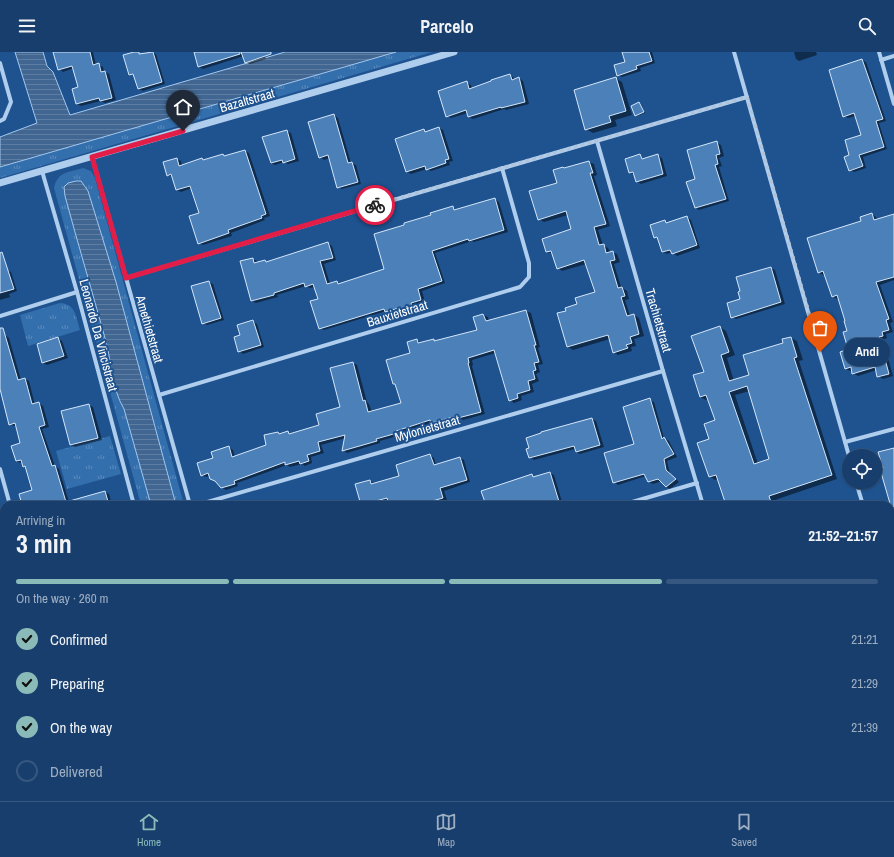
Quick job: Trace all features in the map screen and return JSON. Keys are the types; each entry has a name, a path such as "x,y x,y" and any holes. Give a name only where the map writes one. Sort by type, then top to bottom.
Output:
{"street":[{"name":"Bazaltstraat","path":"0,183 454,52"},
{"path":"734,52 847,449"},
{"path":"879,52 894,104"},
{"path":"881,60 894,56"},
{"path":"0,63 11,102 2,120"},
{"path":"126,278 747,97"},
{"name":"Trachietstraat","path":"597,141 702,501"},
{"name":"Amethietstraat","path":"92,157 189,501"},
{"name":"Bauxietstraat","path":"159,394 520,287 529,277 529,263 502,168"},
{"name":"Leonardo Da Vincistraat","path":"42,171 77,292 133,501"},
{"path":"0,316 77,292"},
{"name":"Mylonietstraat","path":"211,501 663,370"},
{"path":"845,442 894,429"},
{"path":"0,469 9,501"},
{"path":"636,501 697,483"},
{"path":"858,489 862,501"}],"green space":[{"path":"396,52 432,52 0,178 0,167"},
{"path":"83,168 91,171 95,178 183,501 175,501 116,282 85,185 65,196 105,338 114,383 124,409 150,501 140,501 54,188 58,178 68,172"},
{"path":"60,303 69,306 72,309 76,316 80,330 28,346 20,315"},
{"path":"110,436 121,474 67,489 56,451"}],"shaded area":[{"path":"15,52 43,52 47,66 53,72 70,115 285,52 396,52 0,167 0,137 37,123"},
{"path":"81,181 88,191 116,282 175,501 150,501 124,409 114,383 105,338 65,196 64,187 68,183"}],"building":[{"path":"53,52 90,52 93,65 99,63 101,72 105,71 112,98 100,101 99,98 76,104 72,89 78,87 72,66 58,70"},
{"path":"139,52 139,54 153,52 162,82 138,89 133,74 129,75 123,55"},
{"path":"194,52 240,52 240,54 198,67"},
{"path":"241,52 271,52 271,54 245,63"},
{"path":"622,52 649,52 652,61 636,66 637,69 617,76 614,65 625,62"},
{"path":"862,59 883,119 876,121 884,147 859,155 863,166 849,171 844,157 849,155 845,140 861,135 854,113 843,117 829,70"},
{"path":"510,74 512,80 519,77 525,102 501,107 468,117 466,110 446,117 438,91 467,81 469,89"},
{"path":"616,77 626,111 609,116 611,122 585,130 574,90"},
{"path":"639,102 644,112 635,116 631,106"},
{"path":"334,114 348,163 352,162 358,182 337,188 328,155 319,158 308,122"},
{"path":"439,127 449,159 445,160 446,163 426,170 425,166 406,172 395,139 424,129 425,132"},
{"path":"287,130 295,159 283,163 282,160 271,163 262,137"},
{"path":"717,141 720,154 716,155 718,164 715,165 726,199 695,208 686,182 695,179 687,150"},
{"path":"245,150 266,214 261,216 262,218 228,230 229,233 198,244 189,216 199,213 190,186 176,190 171,174 167,176 163,162 177,158 179,166 202,158 203,160 223,154 224,156"},
{"path":"640,154 642,159 658,154 663,174 636,182 633,172 629,173 625,159"},
{"path":"589,161 593,173 590,173 606,224 594,227 599,245 604,244 606,253 613,251 615,260 610,261 618,288 622,287 625,296 621,297 627,316 634,314 639,334 630,337 632,343 626,345 628,348 613,353 608,335 567,347 557,313 566,311 565,308 577,304 575,298 595,292 584,260 557,269 551,251 546,252 542,239 571,229 566,211 538,220 529,191 557,183 553,170"},
{"path":"495,198 504,230 469,241 468,239 432,251 442,281 418,289 421,300 411,303 412,307 400,310 399,308 385,312 384,309 319,329 310,301 318,299 313,284 305,287 304,283 274,293 274,295 251,301 240,261 253,258 254,263 265,260 266,262 328,242 333,258 320,261 327,284 337,281 338,284 384,269 374,234 404,225 404,223 431,215 430,213 453,206 454,210"},
{"path":"872,213 874,220 894,214 894,277 876,282 889,319 886,320 889,330 882,332 883,336 879,337 889,374 877,377 875,367 852,374 851,367 845,369 840,352 848,349 843,332 847,331 845,321 837,295 832,297 823,271 818,273 807,238 861,221 860,217"},
{"path":"687,216 697,245 672,254 670,250 662,252 657,237 654,238 650,225 665,220 666,223"},
{"path":"2,252 14,289 0,293 0,253"},
{"path":"771,267 781,302 731,318 727,303 740,299 738,292 740,291 736,277"},
{"path":"209,281 221,318 202,324 191,286"},
{"path":"526,310 536,345 534,345 539,362 534,363 536,370 533,371 535,379 528,381 530,390 517,394 518,398 509,401 494,350 468,358 481,412 458,418 457,416 431,423 430,420 396,431 397,433 376,439 377,441 342,451 345,435 318,442 320,451 307,455 309,461 300,464 299,461 285,465 285,462 234,481 235,484 221,488 215,481 210,479 208,473 201,476 197,463 213,458 211,452 229,446 232,457 266,445 264,435 278,432 279,434 288,431 289,434 319,425 316,414 340,407 330,368 353,362 363,401 365,400 368,412 401,403 395,384 393,384 386,360 410,353 407,342 417,339 418,343 434,339 434,341 477,330 473,317 483,314 486,321"},
{"path":"253,320 261,345 238,352 234,337 240,335 237,325"},
{"path":"720,326 729,352 721,355 729,381 749,375 743,355 783,343 782,339 791,337 797,357 794,358 832,475 769,496 771,501 725,501 716,475 709,477 697,443 709,439 704,424 715,420 706,395 700,397 693,375 704,372 691,336","holes":["747,386 769,459 754,464 729,392"]},
{"path":"0,328 3,328 18,380 25,378 32,404 39,402 45,425 39,427 52,466 55,465 66,501 21,501 19,494 32,490 25,466 23,467 21,460 16,461 11,446 20,443 15,423 9,425 0,389"},
{"path":"58,337 64,356 42,363 37,344"},
{"path":"650,398 662,439 664,437 674,454 664,459 666,470 676,479 666,487 658,479 648,482 644,474 613,483 604,453 634,444 623,407"},
{"path":"89,404 98,438 70,445 61,411"},
{"path":"592,418 600,445 576,452 574,446 529,458 526,449 529,448 526,438 541,432"},
{"path":"894,448 894,501 889,501 882,476 882,451"},
{"path":"430,454 434,465 460,457 467,480 440,488 443,498 432,501 388,501 387,498 376,501 360,501 355,484 370,480 371,484 399,476 396,465"},
{"path":"550,472 559,501 485,501 481,491 532,474 533,477"},
{"path":"105,491 108,501 70,501"}],"way so far":[{"path":"375,205 747,97 820,352"}],"place":[{"name":"Andi","path":"820,352"}],"route":[{"path":"183,131 92,157 126,278 375,205"}]}
